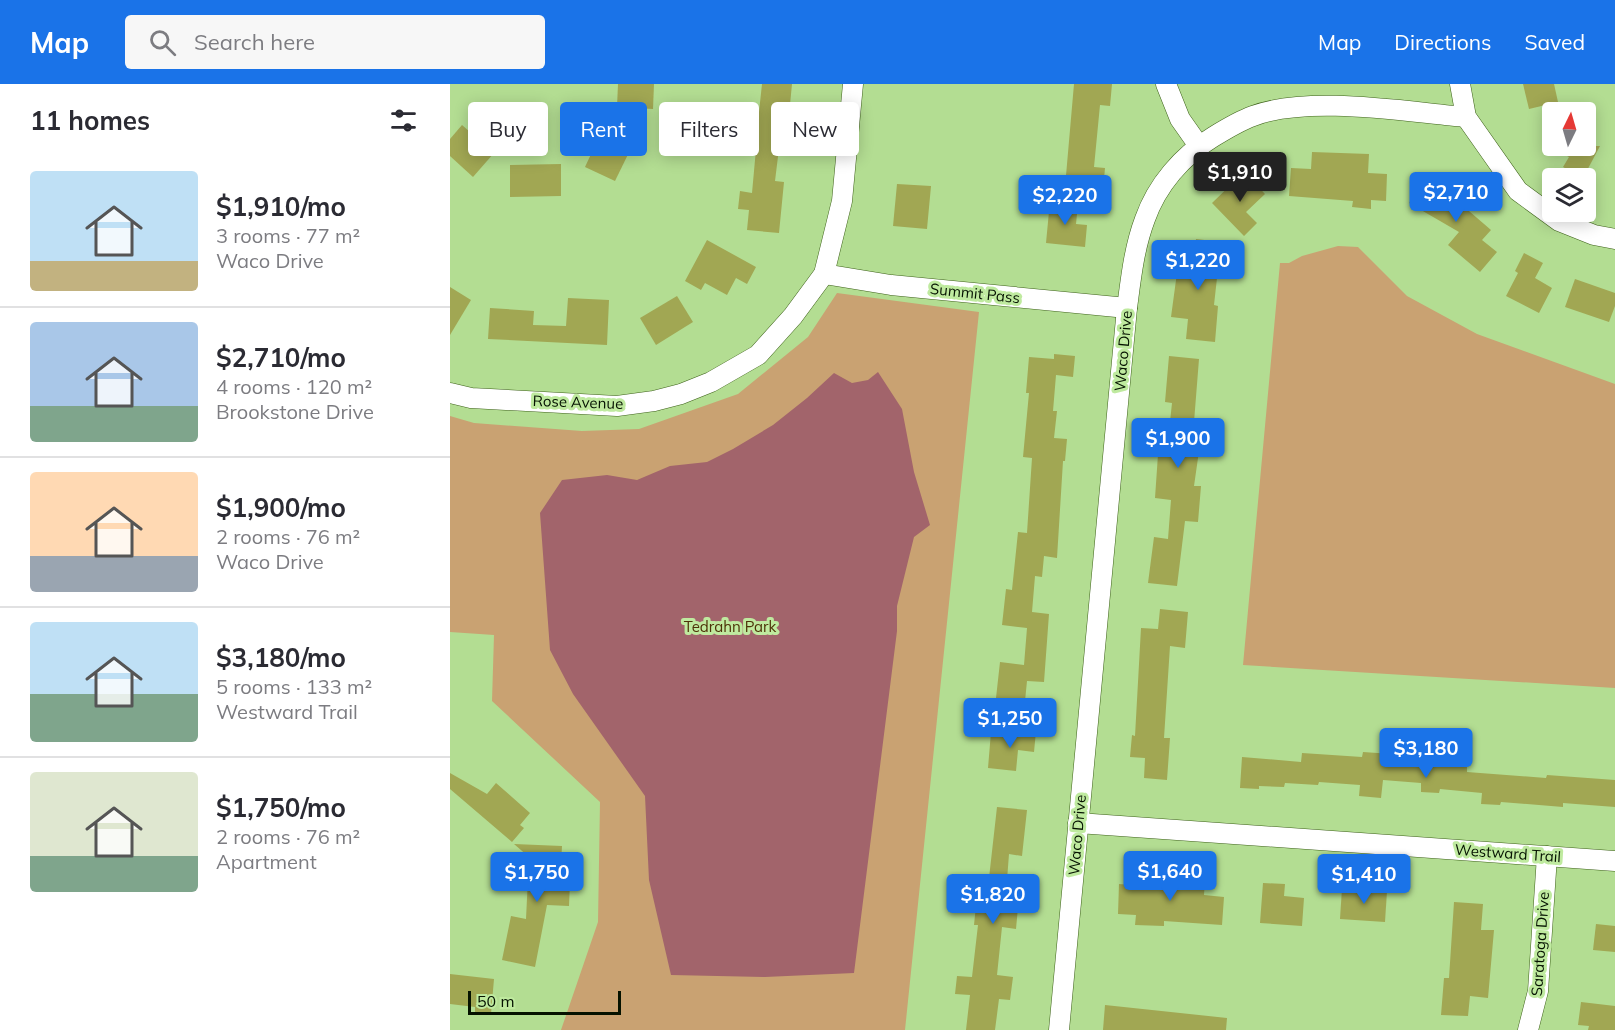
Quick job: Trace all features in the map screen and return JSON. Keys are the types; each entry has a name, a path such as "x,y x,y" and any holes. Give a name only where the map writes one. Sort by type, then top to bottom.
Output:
{"street":[{"name":"Rose Avenue","path":"450,393 471,398 617,406 654,401 681,394 711,382 758,355 793,316 824,273 842,201 853,84"},
{"path":"1166,84 1180,119 1199,146"},
{"path":"1460,84 1466,117 1518,191 1531,203 1559,221 1579,230 1615,239"},
{"name":"Waco Drive","path":"1059,1030 1126,308 1137,244 1145,218 1160,189 1179,165 1199,146 1255,116 1299,107 1328,106 1466,117"},
{"name":"Summit Pass","path":"824,273 891,285 1126,308"},
{"name":"Westward Trail","path":"1078,823 1615,861"},
{"name":"Saratoga Drive","path":"1528,1030 1538,991 1546,856"}],"green space":[{"path":"1338,246 1358,247 1407,296 1477,334 1615,384 1615,688 1243,665 1280,263 1289,263 1302,256"},
{"name":"Tedrahn Park","path":"837,293 979,312 905,1030 561,1030 598,922 600,802 492,701 494,635 450,632 450,416 474,423 582,431 639,429 738,394 808,337"}],"shaded area":[{"path":"878,372 902,409 914,472 930,525 914,537 897,606 897,631 854,973 765,977 671,975 649,880 645,796 573,694 550,650 540,513 562,480 607,475 637,480 670,466 707,462 773,425 834,373 852,383 868,380"}],"building":[{"path":"618,84 654,84 653,109 647,109 647,102 617,102"},
{"path":"762,84 792,84 790,102 771,102 771,156 778,156 775,181 784,182 779,233 747,230 749,210 738,209 740,191 752,193 755,156 759,156 759,112"},
{"path":"1074,84 1112,84 1110,106 1100,105 1094,167 1105,168 1103,190 1065,187"},
{"path":"1523,84 1554,84 1558,102 1542,102 1542,106 1529,109"},
{"path":"462,125 468,130 468,156 491,156 473,177 450,156 450,139"},
{"path":"1312,152 1369,154 1368,173 1387,174 1386,201 1371,200 1371,209 1352,207 1353,201 1289,196 1291,168 1311,169"},
{"path":"590,156 627,156 615,181 585,167"},
{"path":"1567,156 1595,156 1588,168 1565,168 1563,167 1569,157"},
{"path":"561,164 561,196 510,197 510,165"},
{"path":"1244,172 1265,194 1246,212 1257,223 1244,236 1212,203"},
{"path":"1424,177 1464,201 1462,205 1491,230 1482,240 1497,252 1480,272 1448,245 1459,232 1409,203"},
{"path":"897,184 931,186 927,229 893,226"},
{"path":"1050,201 1078,204 1076,224 1087,225 1085,247 1046,243"},
{"path":"1196,239 1221,242 1214,305 1218,306 1215,342 1186,339 1188,319 1171,317 1179,258 1194,260"},
{"path":"707,240 756,267 747,284 736,278 727,295 705,283 701,290 685,281"},
{"path":"1524,253 1543,263 1535,278 1552,288 1539,313 1506,296 1518,273 1515,271"},
{"path":"1575,279 1615,293 1615,306 1609,322 1565,307"},
{"path":"450,287 471,300 450,335"},
{"path":"677,296 693,322 656,345 640,318"},
{"path":"568,298 609,300 607,345 488,339 490,308 534,311 533,325 566,326"},
{"path":"1054,354 1075,356 1073,377 1056,375 1053,411 1057,411 1054,438 1067,439 1065,461 1063,461 1057,558 1044,556 1042,577 1035,576 1032,612 1049,614 1044,682 1027,681 1025,701 996,698 1000,662 1024,665 1027,628 1002,625 1006,589 1012,590 1018,532 1027,533 1032,458 1023,457 1029,393 1026,393 1029,357 1054,359"},
{"path":"1169,356 1199,359 1194,422 1203,423 1194,486 1201,486 1198,522 1185,521 1177,586 1148,583 1154,537 1168,539 1171,500 1155,498 1159,440 1168,441 1172,403 1165,402"},
{"path":"1160,609 1188,612 1185,648 1170,646 1164,738 1170,738 1167,780 1144,778 1145,758 1130,757 1132,735 1135,736 1141,628 1158,629"},
{"path":"1016,729 1036,731 1034,752 1018,750 1016,771 988,768 991,732 1016,735"},
{"path":"1363,752 1406,755 1406,760 1467,765 1467,772 1615,780 1615,807 1563,803 1563,807 1501,802 1500,805 1481,804 1482,793 1440,789 1439,793 1421,792 1421,783 1383,780 1381,798 1359,796 1360,785 1319,782 1318,785 1285,783 1284,787 1240,788 1242,757 1301,762 1302,753 1362,757"},
{"path":"450,773 487,794 496,783 530,813 520,825 524,828 512,842 450,789"},
{"path":"997,807 1027,810 1022,856 1009,854 1005,906 1018,907 1016,929 1002,927 997,975 1013,977 1010,1000 999,999 995,1030 966,1030 970,995 955,994 957,976 972,977 978,925 974,925 979,876 989,878"},
{"path":"514,844 562,846 560,880 570,881 569,906 547,905 535,967 502,960 511,916 526,919 529,857"},
{"path":"1145,874 1205,879 1204,895 1224,897 1222,925 1164,921 1164,926 1135,925 1136,915 1118,914 1119,884 1145,886"},
{"path":"1263,883 1285,884 1284,896 1304,898 1302,926 1260,923"},
{"path":"1342,888 1387,891 1385,922 1340,919"},
{"path":"1454,902 1483,904 1481,930 1494,930 1488,998 1470,996 1468,1016 1441,1015 1444,978 1449,978"},
{"path":"1596,924 1615,926 1615,952 1593,950"},
{"path":"450,974 494,979 491,1014 475,1012 475,1007 450,1004"},
{"path":"1581,1002 1615,1006 1615,1030 1588,1030 1589,1026 1578,1025"},
{"path":"1105,1005 1227,1018 1226,1030 1103,1030"}]}
